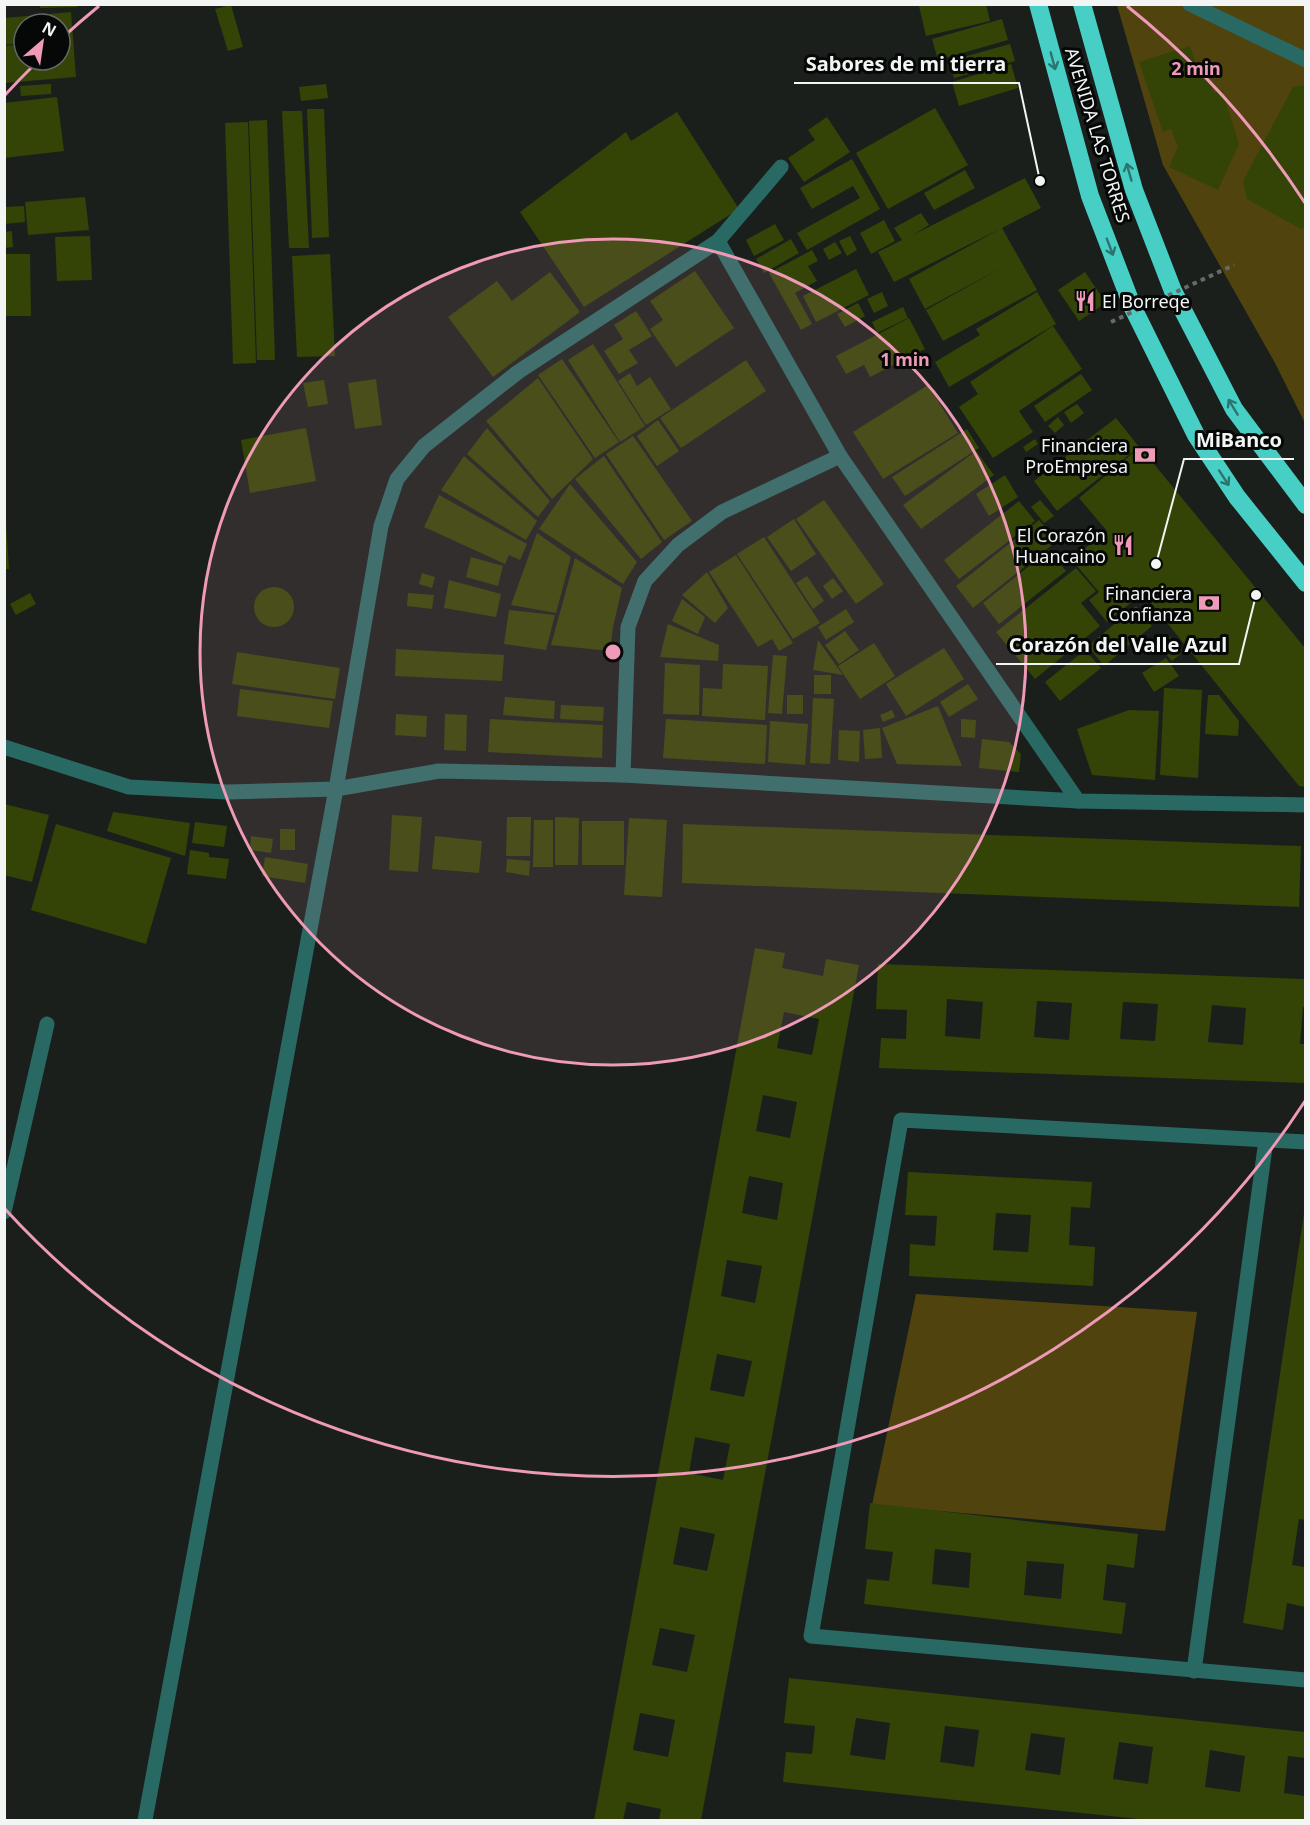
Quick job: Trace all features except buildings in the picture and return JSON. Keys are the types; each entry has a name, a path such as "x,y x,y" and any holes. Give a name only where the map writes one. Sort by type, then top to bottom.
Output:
{"highway":[{"name":"AVENIDA LAS TORRES","path":"1038,4 1090,196 1133,308 1196,435 1237,497 1305,583"},
{"name":"AVENIDA LAS TORRES","path":"1082,4 1134,190 1173,291 1234,409 1305,505"}],"street":[{"path":"1190,4 1305,60"},
{"path":"145,1821 336,789 381,526 397,479 424,446 518,372 718,241 781,167"},
{"path":"718,241 840,456 1078,801"},
{"path":"623,775 628,627 645,581 678,545 722,512 840,456"},
{"path":"4,747 129,786 227,792 336,789 439,771 623,775 1078,801 1305,805"},
{"path":"4,1212 47,1024"},
{"path":"1305,1142 901,1120 811,1636 1305,1680"},
{"path":"1194,1671 1266,1140"}],"path":[{"path":"1111,321 1234,265"}],"shaded area":[{"path":"1117,5 1305,5 1305,423 1275,363 1163,165"},
{"path":"916,1294 1197,1312 1165,1531 872,1505"}],"place":[{"name":"Sabores de mi tierra","path":"1040,181"},
{"name":"El Borreqe","path":"1085,301"},
{"name":"Financiera ProEmpresa","path":"1145,455"},
{"name":"El Corazón Huancaino","path":"1123,545"},
{"name":"MiBanco","path":"1156,564"},
{"name":"Corazón del Valle Azul","path":"1256,595"},
{"name":"Financiera Confianza","path":"1209,603"}]}
